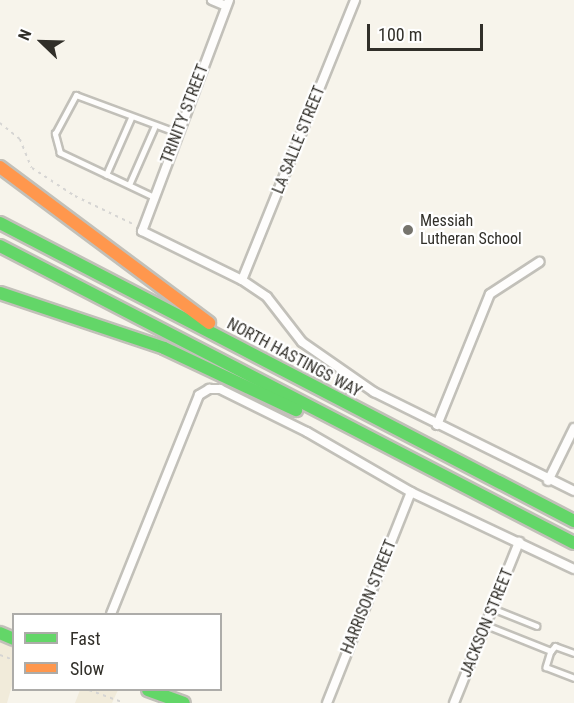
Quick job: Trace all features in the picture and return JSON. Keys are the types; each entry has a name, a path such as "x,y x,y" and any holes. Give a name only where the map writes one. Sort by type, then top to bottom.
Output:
{"main road":[{"path":"0,167 198,316 367,415"},
{"name":"NORTH HASTINGS WAY","path":"0,223 574,521"},
{"path":"0,246 574,543"},
{"path":"0,293 164,348 514,513"},
{"path":"151,691 184,703"}],"street":[{"path":"212,0 228,3"},
{"name":"LA SALLE STREET","path":"242,280 355,0"},
{"name":"TRINITY STREET","path":"141,227 228,3"},
{"path":"141,227 143,232 242,280 267,297 312,350 374,392 548,481 574,491"},
{"path":"437,425 490,294 539,262"},
{"path":"112,613 199,395 220,389 411,492 574,569"},
{"path":"548,481 574,428"},
{"name":"HARRISON STREET","path":"327,703 411,492"},
{"name":"JACKSON STREET","path":"456,703 519,542"}],"lane":[{"path":"153,197 57,151 58,125 76,95 154,128 178,133"},
{"path":"106,175 131,118"},
{"path":"129,185 154,128"},
{"path":"492,608 537,626"},
{"path":"486,625 550,651"},
{"path":"574,653 555,646 550,651 546,667 574,678"}],"path":[{"path":"0,123 20,139 32,168 81,200 141,227"},
{"path":"92,691 124,703"}],"shaded area":[{"path":"0,634 12,639 12,686 7,703 0,703"},
{"path":"80,691 118,691 112,703 75,703"}],"traffic: fast":[{"path":"0,223 574,521"},
{"path":"0,246 574,543"},
{"path":"0,293 164,348 296,410"},
{"path":"0,633 12,638"},
{"path":"151,691 184,703"}],"traffic: slow":[{"path":"0,167 209,323"}],"place":[{"name":"Messiah Lutheran School","path":"408,230"}]}
